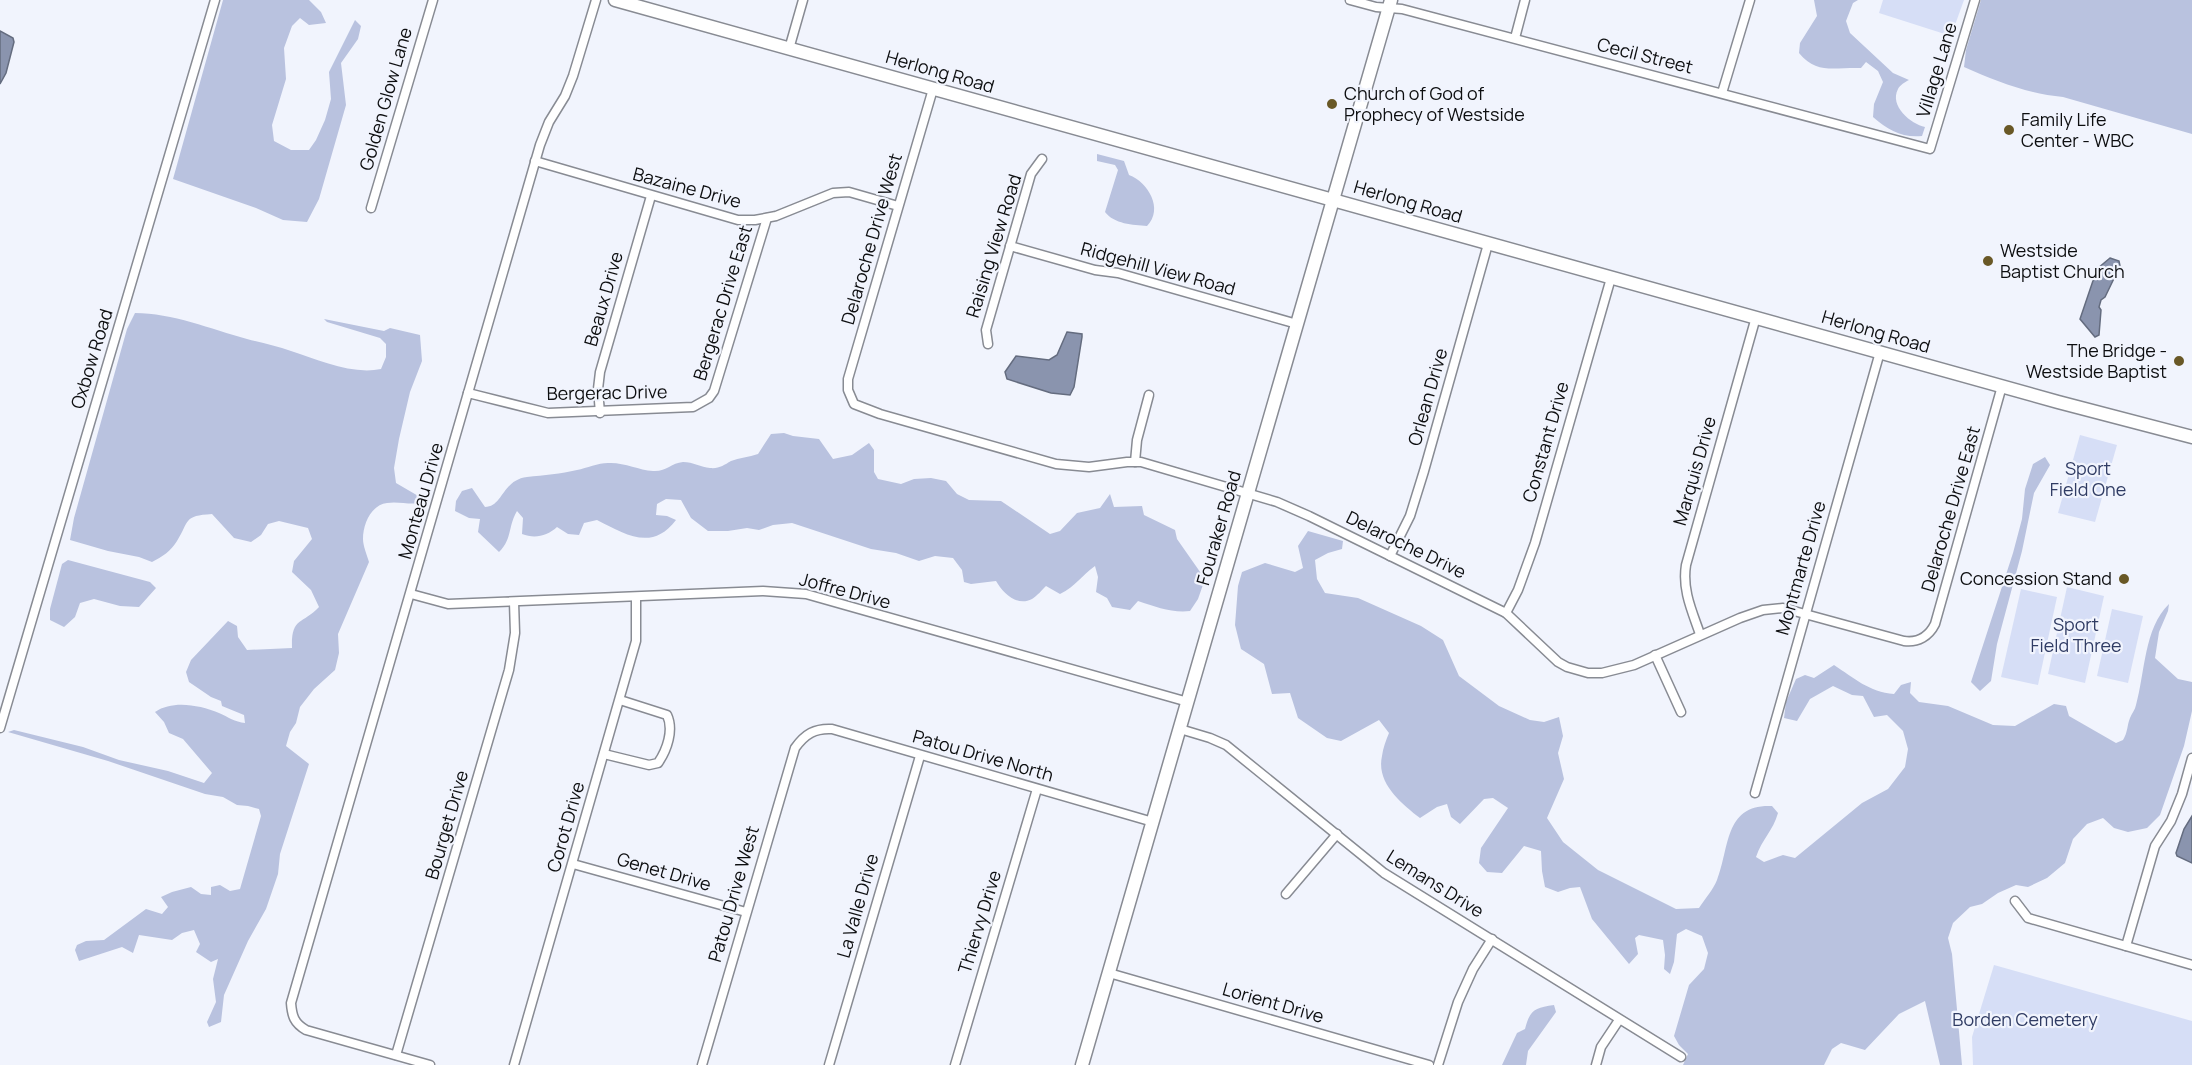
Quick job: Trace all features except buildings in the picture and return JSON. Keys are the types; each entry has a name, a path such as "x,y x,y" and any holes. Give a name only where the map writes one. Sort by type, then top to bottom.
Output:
{"street":[{"name":"Oxbow Road","path":"0,728 215,0"},
{"name":"Golden Glow Lane","path":"371,207 433,0"},
{"name":"Monteau Drive","path":"396,1055 306,1030 299,1026 292,1015 291,1003 535,161 549,122 565,96 573,76 596,0"},
{"name":"Herlong Road","path":"615,0 1488,244 2192,437"},
{"path":"789,49 803,0"},
{"name":"Cecil Street","path":"1350,0 1376,7 1390,4 1930,149"},
{"path":"1515,38 1525,0"},
{"path":"1722,93 1750,0"},
{"name":"Village Lane","path":"1930,149 1975,0"},
{"name":"Fouraker Road","path":"1082,1065 1390,4"},
{"name":"Delaroche Drive West","path":"851,399 848,379 933,89"},
{"name":"Raising View Road","path":"988,344 986,330 1031,174 1042,159"},
{"name":"Bazaine Drive","path":"535,161 738,220 767,218 833,193 849,192 898,206"},
{"name":"Beaux Drive","path":"600,413 598,389 600,372 651,196"},
{"name":"Bergerac Drive East","path":"709,398 714,391 767,218"},
{"name":"Orlean Drive","path":"1390,556 1410,516 1488,244"},
{"name":"Ridgehill View Road","path":"1010,246 1095,270 1118,273 1297,324"},
{"name":"Constant Drive","path":"1506,613 1518,590 1534,543 1611,278"},
{"name":"Marquis Drive","path":"1700,634 1684,582 1686,565 1756,317"},
{"name":"Montmarte Drive","path":"1755,793 1880,352"},
{"name":"Delaroche Drive East","path":"1925,637 1935,624 2002,386"},
{"name":"Bergerac Drive","path":"468,393 548,414 693,407 709,398"},
{"path":"1135,462 1137,440 1149,395"},
{"name":"Delaroche Drive","path":"851,399 854,404 880,414 1056,464 1089,467 1135,462 1277,502 1506,613 1529,632 1552,657 1567,667 1577,670 1602,673 1634,665 1700,634 1763,610 1783,608 1904,641 1910,642 1925,637"},
{"name":"Joffre Drive","path":"411,594 448,604 773,591 806,594 1188,702"},
{"name":"Corot Drive","path":"514,1065 636,641 636,597"},
{"name":"Bourget Drive","path":"396,1055 509,670 515,633 514,602"},
{"path":"1655,655 1681,712"},
{"path":"604,754 649,765 658,763 664,754 671,724 667,715 620,700"},
{"name":"Patou Drive North","path":"805,735 815,730 832,729 1153,822"},
{"name":"Lemans Drive","path":"1180,729 1226,745 1384,873 1681,1057"},
{"name":"Patou Drive West","path":"702,1065 795,748 805,735"},
{"name":"La Valle Drive","path":"829,1065 920,756"},
{"path":"2126,946 2155,846 2171,821 2182,794 2192,758"},
{"name":"Thiervy Drive","path":"955,1065 1037,789"},
{"path":"1286,894 1337,834"},
{"name":"Genet Drive","path":"573,864 746,912"},
{"path":"2015,901 2028,918 2192,965"},
{"path":"1438,1065 1458,1002 1473,969 1492,939"},
{"name":"Lorient Drive","path":"1108,973 1429,1065"},
{"path":"1596,1065 1601,1047 1619,1020"},
{"path":"396,1055 430,1065"}],"green space":[{"path":"1883,0 1964,0 1951,36 1879,13"},
{"name":"Sport Field One","path":"2080,435 2117,445 2095,522 2058,513"},
{"name":"Sport Field Three","path":"2067,587 2104,596 2085,683 2048,674"},
{"path":"2021,589 2057,597 2038,685 2001,677"},
{"path":"2112,609 2143,616 2128,683 2097,676"},
{"name":"Borden Cemetery","path":"1994,965 2192,1021 2192,1065 1973,1065 1972,1037"}],"shaded area":[{"path":"223,0 309,0 321,12 326,23 309,25 300,18 292,26 284,48 286,79 272,125 274,141 291,150 309,150 316,140 331,99 329,72 355,20 361,26 358,39 341,63 346,105 319,199 307,222 283,220 256,208 173,179"},
{"path":"1814,0 1858,0 1853,3 1846,21 1850,33 1893,73 1909,80 1898,89 1896,102 1908,118 1925,127 1922,136 1908,136 1896,132 1873,117 1874,104 1883,82 1878,71 1866,62 1861,68 1827,68 1813,64 1799,53 1800,43 1817,16"},
{"path":"1981,0 2192,0 2192,134 2063,97 2025,90 1964,67 1966,50"},
{"path":"0,31 13,38 14,42 6,73 0,84"},
{"path":"1097,154 1124,161 1129,175 1148,190 1154,204 1154,212 1147,226 1113,219 1105,212 1118,170 1115,165 1097,161"},
{"path":"2110,258 2119,261 2120,266 2105,297 2101,300 2099,335 2095,337 2080,319 2097,269"},
{"path":"135,313 163,316 205,326 336,366 359,370 381,369 386,357 386,344 380,338 327,322 324,319 384,331 390,328 420,335 422,361 410,392 394,468 396,483 420,497 420,503 381,505 372,511 366,522 363,542 369,562 338,634 339,653 335,670 314,689 300,707 286,746 309,764 280,854 278,874 266,909 248,941 224,995 221,1022 209,1027 207,1022 216,1002 213,979 218,959 211,962 196,952 200,944 194,930 182,933 172,940 139,935 133,953 122,947 79,961 75,950 77,945 86,941 104,940 146,909 162,914 168,907 161,897 172,892 191,887 201,894 211,895 211,887 220,885 230,891 240,889 261,816 259,809 237,805 223,797 205,794 108,761 8,732 14,730 83,747 119,760 168,771 204,783 212,773 183,739 169,733 164,722 155,712 170,706 195,706 245,723 244,715 222,706 221,701 189,682 186,672 191,660 228,621 237,626 238,637 247,650 292,648 293,631 296,626 319,607 311,590 292,572 294,561 312,539 308,528 279,521 268,524 261,535 251,542 234,538 212,514 196,516 188,520 172,548 152,562 70,540 74,518 127,329"},
{"path":"1067,332 1082,334 1074,387 1070,395 1051,393 1007,379 1005,372 1016,356 1049,360 1057,355"},
{"path":"784,433 819,439 833,459 852,455 869,443 874,450 874,472 878,479 901,484 914,479 931,478 946,481 957,494 969,500 1001,501 1050,534 1060,531 1077,513 1100,508 1110,494 1114,507 1142,506 1144,515 1175,530 1177,539 1205,579 1198,599 1190,611 1170,610 1138,601 1130,610 1112,607 1107,598 1096,592 1098,577 1095,566 1060,594 1046,586 1032,599 1021,601 1011,598 996,581 971,584 964,582 962,570 953,558 935,556 919,561 896,553 871,549 792,523 773,525 759,530 747,528 708,531 691,518 681,500 666,499 657,504 656,515 676,520 667,530 648,538 628,535 597,520 584,523 579,535 568,534 557,527 541,536 527,536 522,534 523,518 517,511 506,543 499,552 478,532 480,519 469,518 455,511 456,501 462,491 472,488 485,507 496,503 507,488 519,479 600,464 620,464 653,471 683,462 716,468 734,460 758,454 771,434"},
{"path":"2045,457 2050,465 2034,493 2022,551 1997,644 1991,681 1980,691 1971,682 2013,553 2022,519 2025,489 2033,464"},
{"path":"1308,531 1343,541 1342,549 1315,560 1317,579 1325,593 1358,598 1421,626 1443,640 1459,676 1499,706 1530,720 1544,722 1559,717 1563,736 1558,753 1564,779 1547,818 1563,842 1598,870 1676,909 1699,908 1717,880 1731,830 1745,812 1756,807 1772,806 1778,813 1756,857 1764,862 1783,855 1795,858 1862,803 1888,789 1905,767 1908,749 1903,731 1887,715 1874,717 1863,696 1852,695 1833,686 1810,699 1797,721 1784,718 1786,702 1796,679 1805,675 1814,678 1834,665 1869,687 1894,694 1901,685 1911,682 1910,693 1919,702 1948,706 1993,725 2015,726 2054,704 2066,706 2069,716 2116,743 2123,740 2126,734 2136,705 2150,638 2161,614 2169,604 2159,632 2155,658 2178,679 2192,682 2192,711 2184,746 2160,815 2147,828 2128,832 2114,828 2103,818 2087,824 2073,839 2065,863 2047,878 2028,887 2016,885 1998,893 1982,904 1970,907 1953,923 1948,938 1952,954 1962,1065 1940,1065 1925,1001 1899,1014 1865,1050 1841,1043 1832,1049 1824,1065 1683,1065 1688,1054 1674,1036 1689,985 1704,969 1708,953 1702,936 1686,929 1677,934 1674,962 1670,974 1664,969 1663,940 1639,935 1635,938 1638,954 1629,964 1592,919 1580,887 1558,892 1545,887 1541,851 1524,846 1502,873 1487,872 1479,863 1481,848 1508,808 1493,798 1484,799 1460,824 1451,817 1447,804 1437,807 1420,818 1398,799 1386,784 1381,766 1389,733 1379,720 1341,741 1327,738 1298,718 1290,693 1272,694 1264,664 1241,649 1235,625 1238,586 1242,572 1265,563 1295,572 1303,568 1298,546"},
{"path":"68,560 150,582 156,588 139,607 120,606 94,599 80,603 75,617 64,627 50,620 50,609 62,564"},
{"path":"2192,816 2192,863 2177,856 2176,853 2184,829"},
{"path":"1554,1005 1556,1012 1528,1051 1526,1065 1502,1065 1517,1033 1525,1029 1531,1014 1542,1007"}],"place":[{"name":"Church of God of Prophecy of Westside","path":"1332,104"},
{"name":"Family Life Center - WBC","path":"2009,130"},
{"name":"Westside Baptist Church","path":"1988,261"},
{"name":"The Bridge - Westside Baptist","path":"2179,361"},
{"name":"Concession Stand","path":"2124,579"}]}
